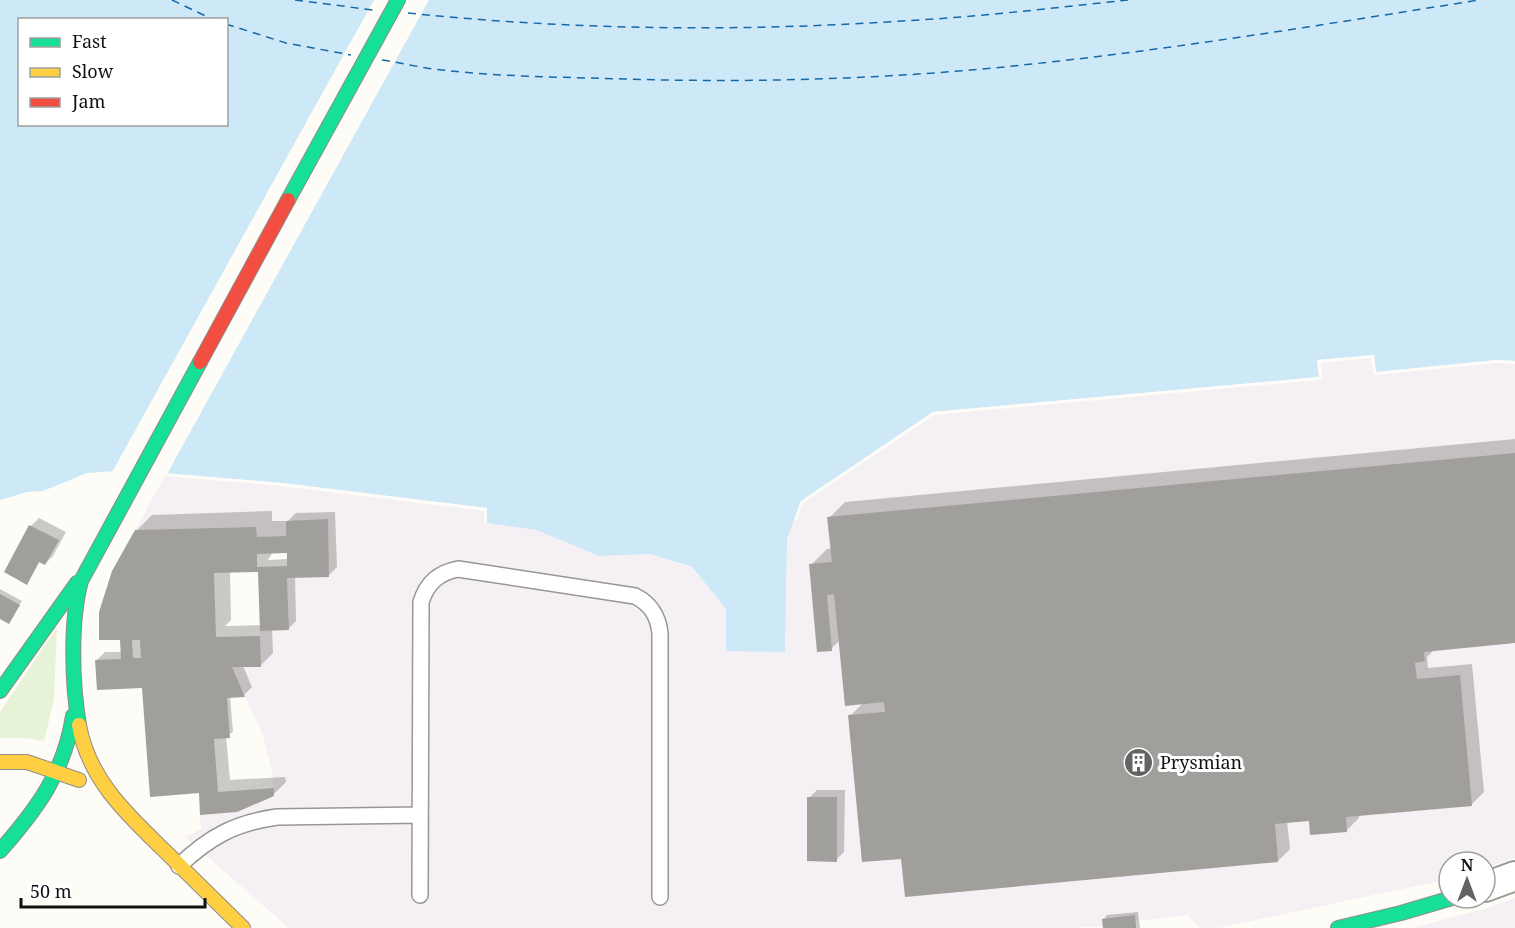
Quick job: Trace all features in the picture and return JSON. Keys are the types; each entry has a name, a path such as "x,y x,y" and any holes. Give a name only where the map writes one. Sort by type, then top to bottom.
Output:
{"main road":[{"path":"0,691 84,572 398,0"},
{"path":"84,572 75,604 75,700 78,725 94,771 105,790 120,807 240,927"},
{"path":"0,851 32,815 47,794 58,772 69,741 75,700"},
{"path":"0,762 27,762 105,790"},
{"path":"1338,928 1437,902"}],"street":[{"path":"1497,883 1515,876"}],"lane":[{"path":"420,895 421,602 430,583 448,571 468,569 636,596 651,607 659,623 660,633 660,897"},
{"path":"178,866 208,840 239,825 258,819 420,815"}],"shaded area":[{"path":"1374,355 1515,361 1515,858 1497,864 1497,850 1437,850 1437,882 1218,928 1200,928 1187,915 1136,921 1136,928 1103,928 1102,926 1072,928 289,928 185,837 201,829 200,815 237,812 274,796 272,770 263,736 232,667 261,666 260,631 289,630 286,536 257,537 256,527 135,530 166,474 282,483 487,508 487,523 535,530 599,556 650,554 692,568 726,609 785,651 787,539 801,501 933,412 1319,377 1317,360"},
{"path":"1515,898 1515,928 1411,928 1480,910 1497,910 1497,904"}],"green space":[{"path":"57,627 54,699 44,741 0,738 0,712"}],"water":[{"path":"0,0 1515,0 1515,361 1497,360 1376,372 1374,355 1318,360 1319,377 933,412 801,501 787,539 785,652 726,651 726,609 692,567 650,554 599,556 536,530 487,523 486,508 282,483 129,470 87,473 43,491 27,492 0,500"}],"pier":[{"path":"374,0 429,0 167,474 282,483 487,508 487,523 484,523 484,511 281,486 129,473 111,474"},
{"path":"1374,355 1376,372 1497,360 1515,361 1515,364 1498,363 1375,375 1371,358 1321,363 1322,377 1319,380 934,415 803,503 797,520 794,520 801,501 933,412 1319,377 1317,360"}],"building":[{"path":"1515,453 1515,643 1424,652 1425,661 1415,663 1417,679 1460,675 1472,806 1346,817 1347,832 1310,835 1309,821 1275,824 1278,862 905,897 901,859 862,862 848,715 885,712 884,702 845,706 834,594 827,595 832,651 817,652 809,564 832,562 827,517"},
{"path":"328,519 329,577 287,578 289,630 260,631 258,572 214,573 216,637 260,636 261,667 232,667 245,697 227,698 230,738 214,739 218,792 274,788 274,796 237,812 200,815 199,793 150,797 142,688 97,690 95,660 121,659 120,640 99,640 99,612 112,571 135,530 256,527 257,537 286,536 286,521","holes":["287,553 287,566 257,567 257,554","132,640 140,640 141,658 133,658"]},
{"path":"29,525 59,540 45,565 39,562 27,585 4,572"},
{"path":"0,594 20,605 9,624 0,619"},
{"path":"807,797 837,797 837,862 807,861"},
{"path":"1135,915 1136,928 1103,928 1102,919"}],"ferry route":[{"path":"172,0 210,18"},
{"path":"295,0 373,10"},
{"path":"408,13 593,26 779,27 959,17 1128,0"},
{"path":"382,60 442,70 533,76 675,80 874,77 973,70 1137,51 1251,36 1479,0"},
{"path":"228,25 286,43 351,55"}],"traffic: fast":[{"path":"288,200 398,0"},
{"path":"79,725 73,653 75,615 81,581 200,362"},
{"path":"0,691 77,583"},
{"path":"0,851 37,805 56,773 69,736 73,716"},
{"path":"1338,928 1437,902"}],"traffic: slow":[{"path":"79,725 92,764 114,798 141,828 243,928"},
{"path":"0,762 27,762 79,780"}],"traffic: jam":[{"path":"200,362 288,200"}],"place":[{"name":"Prysmian","path":"1139,762"}]}
